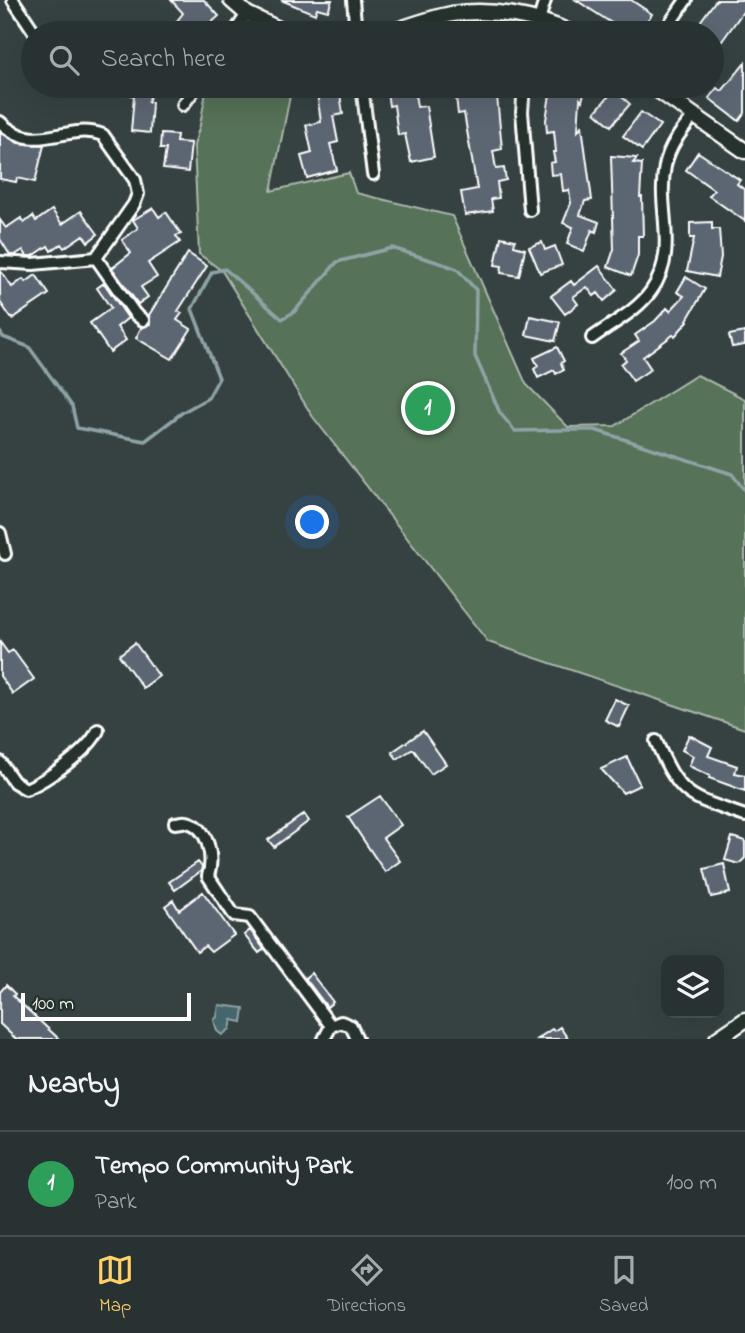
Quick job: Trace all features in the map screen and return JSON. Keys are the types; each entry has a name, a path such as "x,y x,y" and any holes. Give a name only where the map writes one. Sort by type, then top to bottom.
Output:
{"street":[{"path":"13,0 28,21"},
{"path":"231,0 247,14 262,21"},
{"path":"352,0 355,21"},
{"path":"539,21 545,0"},
{"path":"672,21 687,0"},
{"path":"242,21 247,14"},
{"path":"431,21 456,14 511,15 524,21"},
{"path":"183,106 189,98"},
{"path":"364,98 373,174"},
{"path":"524,98 530,210"},
{"path":"669,98 745,151"},
{"path":"592,338 641,301 659,279 667,246 664,169 668,152 694,116"},
{"path":"0,122 15,134 27,139 85,132 103,135 135,180 138,194 134,204 96,257 33,264 0,262"},
{"path":"96,257 135,314 144,320"},
{"path":"0,533 5,554"},
{"path":"0,762 14,782 26,789 93,742 98,730"},
{"path":"656,741 672,777 684,790 698,799 745,816"},
{"path":"175,823 188,822 207,840 212,864 208,876 234,915 250,917 331,1026"},
{"path":"717,1039 745,1020"},
{"path":"331,1026 346,1023 354,1030 357,1039"},
{"path":"324,1039 331,1026"}],"green space":[{"path":"205,98 290,98 271,191 349,173 356,193 452,216 526,384 568,427 615,426 697,375 745,399 745,729 488,642 313,417 222,271 199,254 194,145"}],"water":[{"path":"219,1005 244,1008 242,1022 232,1020 230,1029 222,1035 217,1031 214,1020"}],"building":[{"path":"171,0 204,0 219,16 213,21 177,21 183,13"},
{"path":"281,0 332,0 328,11 317,8 315,14"},
{"path":"576,0 631,0 652,14 647,21 608,21"},
{"path":"716,0 745,0 745,9 724,38 724,21 701,21"},
{"path":"745,63 745,113 739,121 709,98 724,98 724,89"},
{"path":"134,98 150,98 148,102 152,102 150,133 131,131"},
{"path":"318,98 341,98 343,114 333,116 338,142 330,144 337,170 307,178 301,156 312,153 306,125 321,122"},
{"path":"388,98 416,98 417,107 426,106 434,157 411,162 405,134 398,135 394,105 389,106"},
{"path":"456,98 497,98 502,149 493,151 496,169 504,168 506,180 497,182 499,198 491,199 493,211 465,215 461,192 477,189 464,113 458,114"},
{"path":"549,98 583,98 582,101 580,99 578,131 582,126 592,200 585,201 580,215 599,222 596,232 592,230 584,251 567,244 573,227 563,223 571,203 569,190 563,191 561,174 551,175 550,163 555,162 553,152 556,152 554,131 547,132"},
{"path":"607,98 623,98 630,104 611,126 595,112"},
{"path":"641,112 660,125 642,150 623,136"},
{"path":"0,132 18,143 44,145 35,182 17,178 16,182 0,179"},
{"path":"161,134 177,135 176,142 191,143 188,172 163,169 166,149 160,149"},
{"path":"698,152 740,180 737,184 745,190 745,221 709,196 714,190 686,170"},
{"path":"611,156 637,158 633,163 642,164 640,197 643,236 638,236 638,255 631,276 608,267 614,249"},
{"path":"153,208 159,217 166,212 181,234 176,236 180,242 148,263 157,277 141,287 148,297 138,304 112,268 131,253 122,240 138,228 133,220"},
{"path":"52,210 62,224 81,211 98,234 88,242 83,235 64,248 61,244 51,251 48,246 33,256 27,256 23,250 10,255 0,239 0,220 6,228 21,218 24,223 33,216 36,221"},
{"path":"712,222 712,229 719,229 721,257 717,277 687,271 694,238 690,238 690,223"},
{"path":"501,237 515,240 514,246 525,249 519,276 501,273 502,266 495,265"},
{"path":"542,242 545,250 555,246 562,265 540,273 529,247"},
{"path":"188,253 207,266 178,311 182,313 177,320 191,329 172,359 136,338 141,328 150,324 149,315"},
{"path":"599,266 617,290 604,301 598,293 594,296 587,287 573,297 578,304 565,314 551,296 571,281 574,285"},
{"path":"0,270 12,287 23,279 26,282 36,275 49,294 12,319 0,302"},
{"path":"686,277 705,289 688,321 675,336 643,357 651,369 633,381 621,364 626,360 621,353 639,341 635,335 655,321 667,308 670,311 684,296 677,292"},
{"path":"104,283 128,318 117,327 126,340 110,352 90,323 111,308 97,288"},
{"path":"530,316 560,322 555,341 526,335"},
{"path":"745,332 745,345 732,347 729,335"},
{"path":"557,347 564,361 561,363 564,370 556,374 554,370 538,378 534,369 538,366 534,358"},
{"path":"0,642 8,653 13,650 34,679 13,694 0,676"},
{"path":"135,643 159,676 143,688 119,655"},
{"path":"615,699 629,706 619,727 605,720"},
{"path":"423,731 446,764 431,774 413,749 397,759 392,752"},
{"path":"689,735 712,747 708,756 737,766 735,773 745,775 745,791 709,778 710,776 689,766 693,756 682,750"},
{"path":"627,757 640,785 623,793 601,769"},
{"path":"380,796 401,825 383,838 400,861 385,872 348,817"},
{"path":"304,814 309,821 274,847 268,840"},
{"path":"732,837 745,841 745,858 739,864 725,860"},
{"path":"198,862 202,867 201,871 175,890 169,882"},
{"path":"724,864 730,893 711,897 704,869"},
{"path":"203,892 234,935 211,952 205,946 197,952 165,906 173,900 179,910"},
{"path":"250,930 264,949 259,953 244,935"},
{"path":"311,973 333,1002 327,1007 305,978"},
{"path":"6,985 15,994 13,996 59,1039 16,1039 0,1024 0,992"},
{"path":"560,1027 568,1039 537,1039 552,1029 554,1031"}],"waterway":[{"path":"0,332 3,337 29,347 72,406 77,428 145,441 183,412 208,398 219,378 192,309 212,272 225,269 282,319 294,312 337,262 392,248 443,264"},
{"path":"446,265 457,269 476,290 475,356 500,413 515,431 562,430"},
{"path":"564,430 595,430 732,474 745,491"}],"place":[{"name":"Tempo Community Park","path":"428,408"}]}
